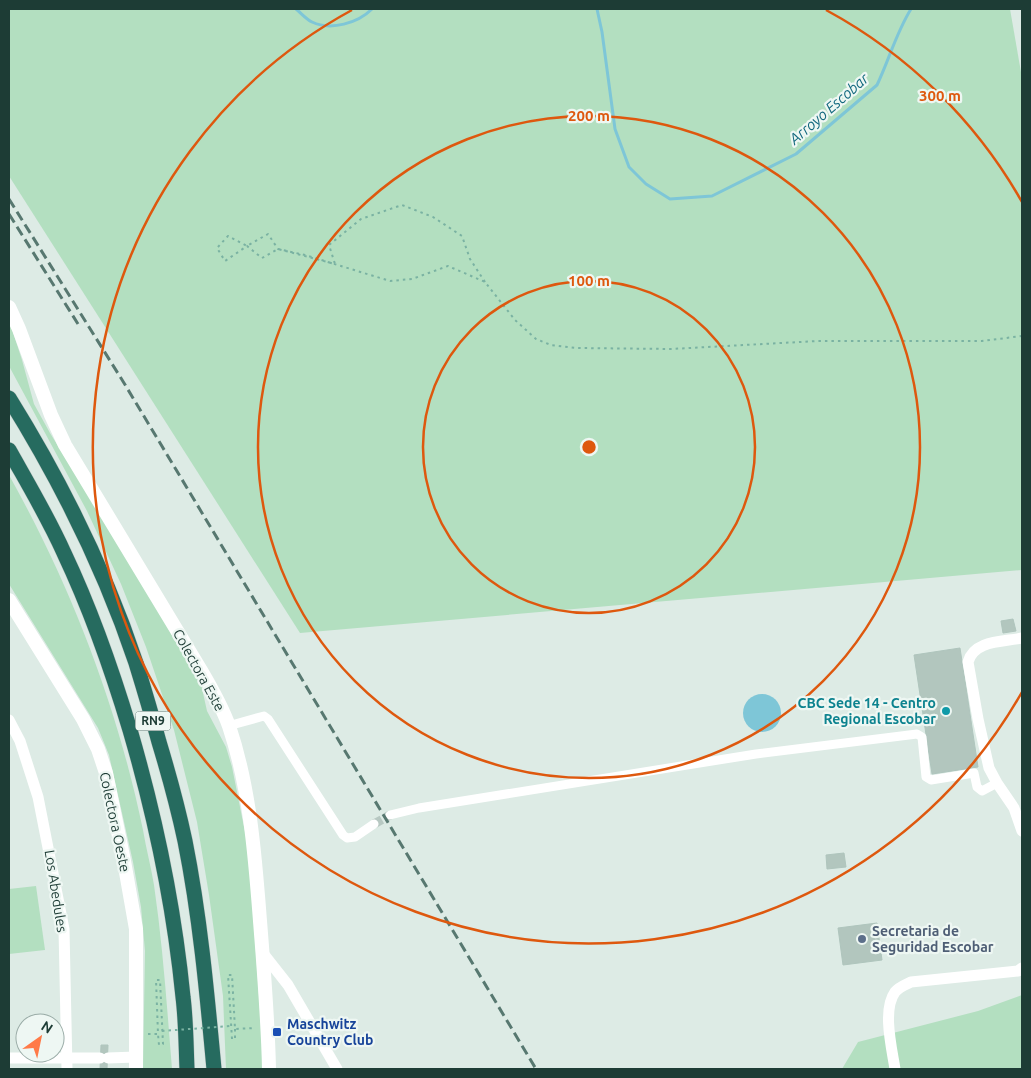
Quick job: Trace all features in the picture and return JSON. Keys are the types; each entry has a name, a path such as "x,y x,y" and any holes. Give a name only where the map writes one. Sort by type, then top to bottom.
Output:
{"highway":[{"name":"RN9","path":"10,399 52,473 89,546 117,613 149,706 171,782 185,840 200,931 214,1069"},
{"name":"RN9","path":"9,450 65,554 111,666 148,793 164,861 176,938 183,999 187,1069"}],"street":[{"name":"Colectora Este","path":"9,307 51,415 65,445 202,672 217,698 228,726 245,788 256,868 268,1026 269,1069"},
{"name":"Colectora Oeste","path":"9,600 84,719 106,773 136,930 136,1063"},
{"path":"1022,638 980,646 970,655 968,662 989,768 1014,808 1022,831"},
{"path":"228,726 264,716 268,719 342,835 347,838 355,837 374,824"},
{"name":"Los Abedules","path":"9,720 15,741 38,797 64,929 67,1064"},
{"path":"390,815 403,810 756,754 917,734 922,737 926,777 931,780 974,773 977,787 982,791 997,783"},
{"path":"262,952 288,985 337,1069"},
{"path":"895,1069 888,1018 889,1004 896,990 911,982 1018,971 1022,968"},
{"path":"9,1058 67,1064 104,1058 136,1063"}],"path":[{"path":"334,264 329,245 362,220 402,205 433,217 462,236 470,259 485,282 515,320 536,339 551,345 576,348 671,349 818,341 982,341 1022,336"},
{"path":"278,249 268,234 247,246 225,261 216,248 228,236 247,246 262,258 278,249 305,255 390,281 412,280 448,266 485,282"},
{"path":"228,975 232,975 235,1030 236,1039 232,1039 228,975"},
{"path":"156,980 160,980 164,1044 160,1044 158,1034 156,980"},
{"path":"162,1031 231,1026"},
{"path":"235,1030 268,1026"},
{"path":"144,1035 158,1034"}],"green space":[{"path":"9,9 1010,9 1022,78 1022,570 300,633 9,176"},
{"path":"9,320 34,404 199,675 207,711 226,747 232,767 249,852 264,1069 226,1069 223,996 209,895 197,822 174,730 146,647 121,584 87,511 9,366"},
{"path":"9,475 72,603 90,647 120,737 143,830 154,885 172,1069 143,1069 145,951 141,907 109,755 98,728 9,584"},
{"path":"36,886 45,950 9,954 9,889"},
{"path":"1022,995 1022,1069 842,1069 858,1042 978,1011"}],"water":[{"path":"762,694 775,700 781,713 775,726 762,732 749,726 743,713 749,700"}],"building":[{"path":"1013,619 1016,631 1003,633 1001,621"},
{"name":"CBC Sede 14 - Centro Regional Escobar","path":"960,648 978,767 932,774 914,655"},
{"path":"844,853 846,867 827,869 826,855"},
{"path":"877,923 882,960 843,965 838,928"},
{"path":"101,1045 108,1045 107,1069 100,1069"}],"waterway":[{"name":"Arroyo Escobar","path":"296,9 312,22 327,26 352,22 372,9"},
{"name":"Arroyo Escobar","path":"597,9 602,32 615,129 629,167 646,184 670,199 712,196 796,154 877,85 901,27 911,9"}],"tunnel":[{"path":"374,824 390,815"}],"railway":[{"path":"9,199 124,383 536,1069"},
{"path":"9,214 78,324"}],"place":[{"name":"CBC Sede 14 - Centro Regional Escobar","path":"946,711"},
{"name":"Secretaria de Seguridad Escobar","path":"862,939"},
{"name":"Maschwitz Country Club","path":"277,1032"}]}
